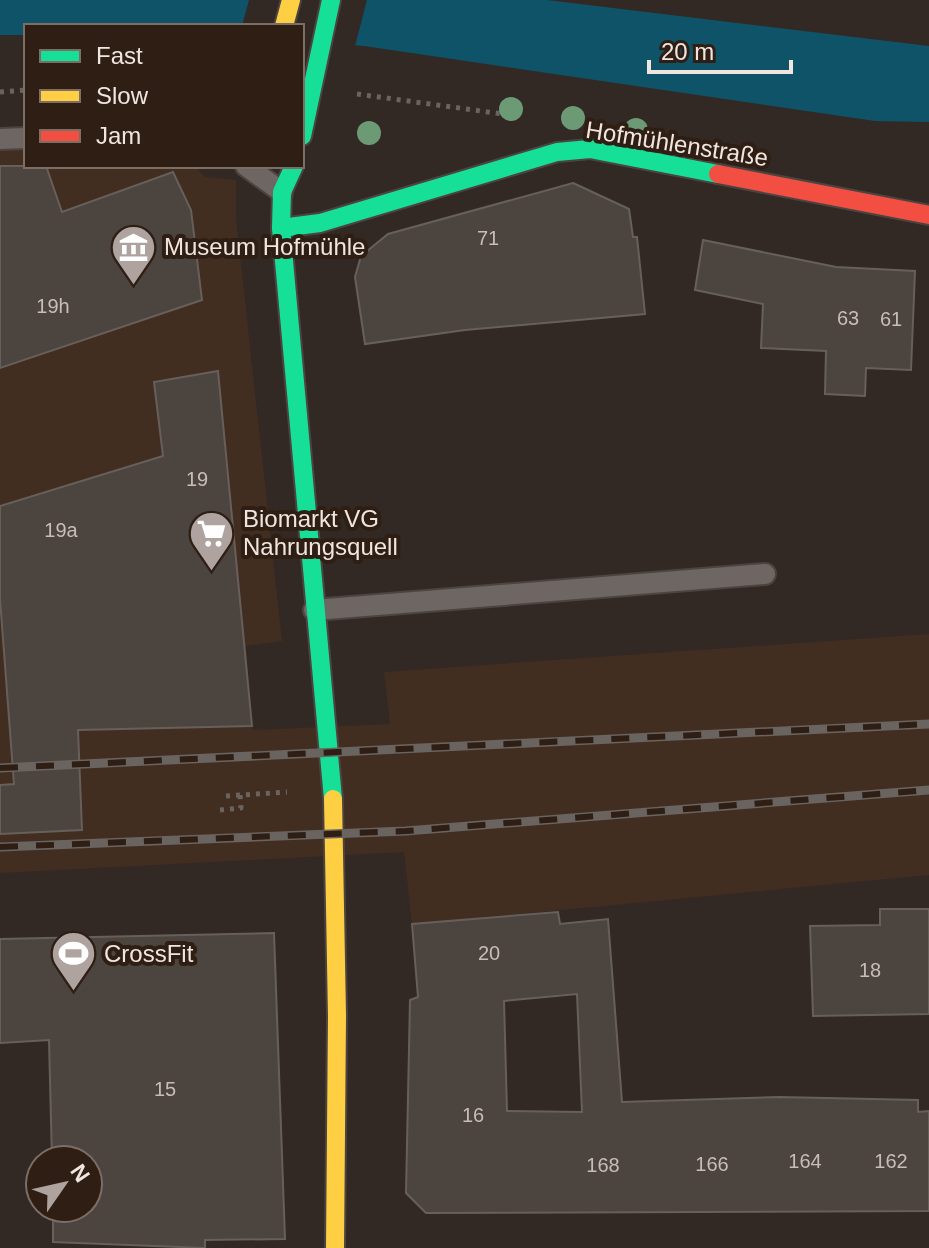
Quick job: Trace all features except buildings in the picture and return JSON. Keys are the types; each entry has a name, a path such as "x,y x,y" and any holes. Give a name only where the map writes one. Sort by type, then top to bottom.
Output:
{"street":[{"path":"285,24 291,0"},
{"path":"304,124 331,0"},
{"name":"Hofmühlenstraße","path":"281,228 320,223 557,152 590,149 929,215"},
{"path":"264,168 282,192"},
{"path":"293,168 282,192 281,228 333,804 337,1016 335,1248"}],"lane":[{"path":"0,139 24,138"},
{"path":"249,168 282,192"},
{"path":"314,610 765,574"}],"path":[{"path":"0,92 24,90"},
{"path":"383,97 398,99"},
{"path":"226,796 288,792"},
{"path":"220,810 241,808 240,795"}],"shaded area":[{"path":"24,147 24,168 196,168 205,177 236,180 236,218 282,641 246,646 252,730 390,724 384,672 929,634 929,875 412,924 404,852 0,873 0,150"}],"water":[{"path":"0,0 547,0 929,46 929,122 875,121 364,46 304,41 304,24 24,24 24,35 0,35"}],"pier":[{"path":"249,0 367,0 354,50 304,45 304,24 243,24"}],"railway":[{"path":"0,768 929,724"},
{"path":"0,847 406,831 929,790"}],"traffic: fast":[{"path":"304,127 331,0"},
{"path":"281,228 320,223 557,152 590,149 718,174"},
{"path":"293,168 282,192 281,228 333,799"}],"traffic: slow":[{"path":"285,24 291,0"},
{"path":"333,799 337,1016 335,1248"}],"traffic: jam":[{"path":"718,174 929,215"}],"place":[{"name":"Museum Hofmühle","path":"133,286"},
{"name":"Biomarkt VG Nahrungsquell","path":"212,572"},
{"name":"CrossFit","path":"73,993"}]}
